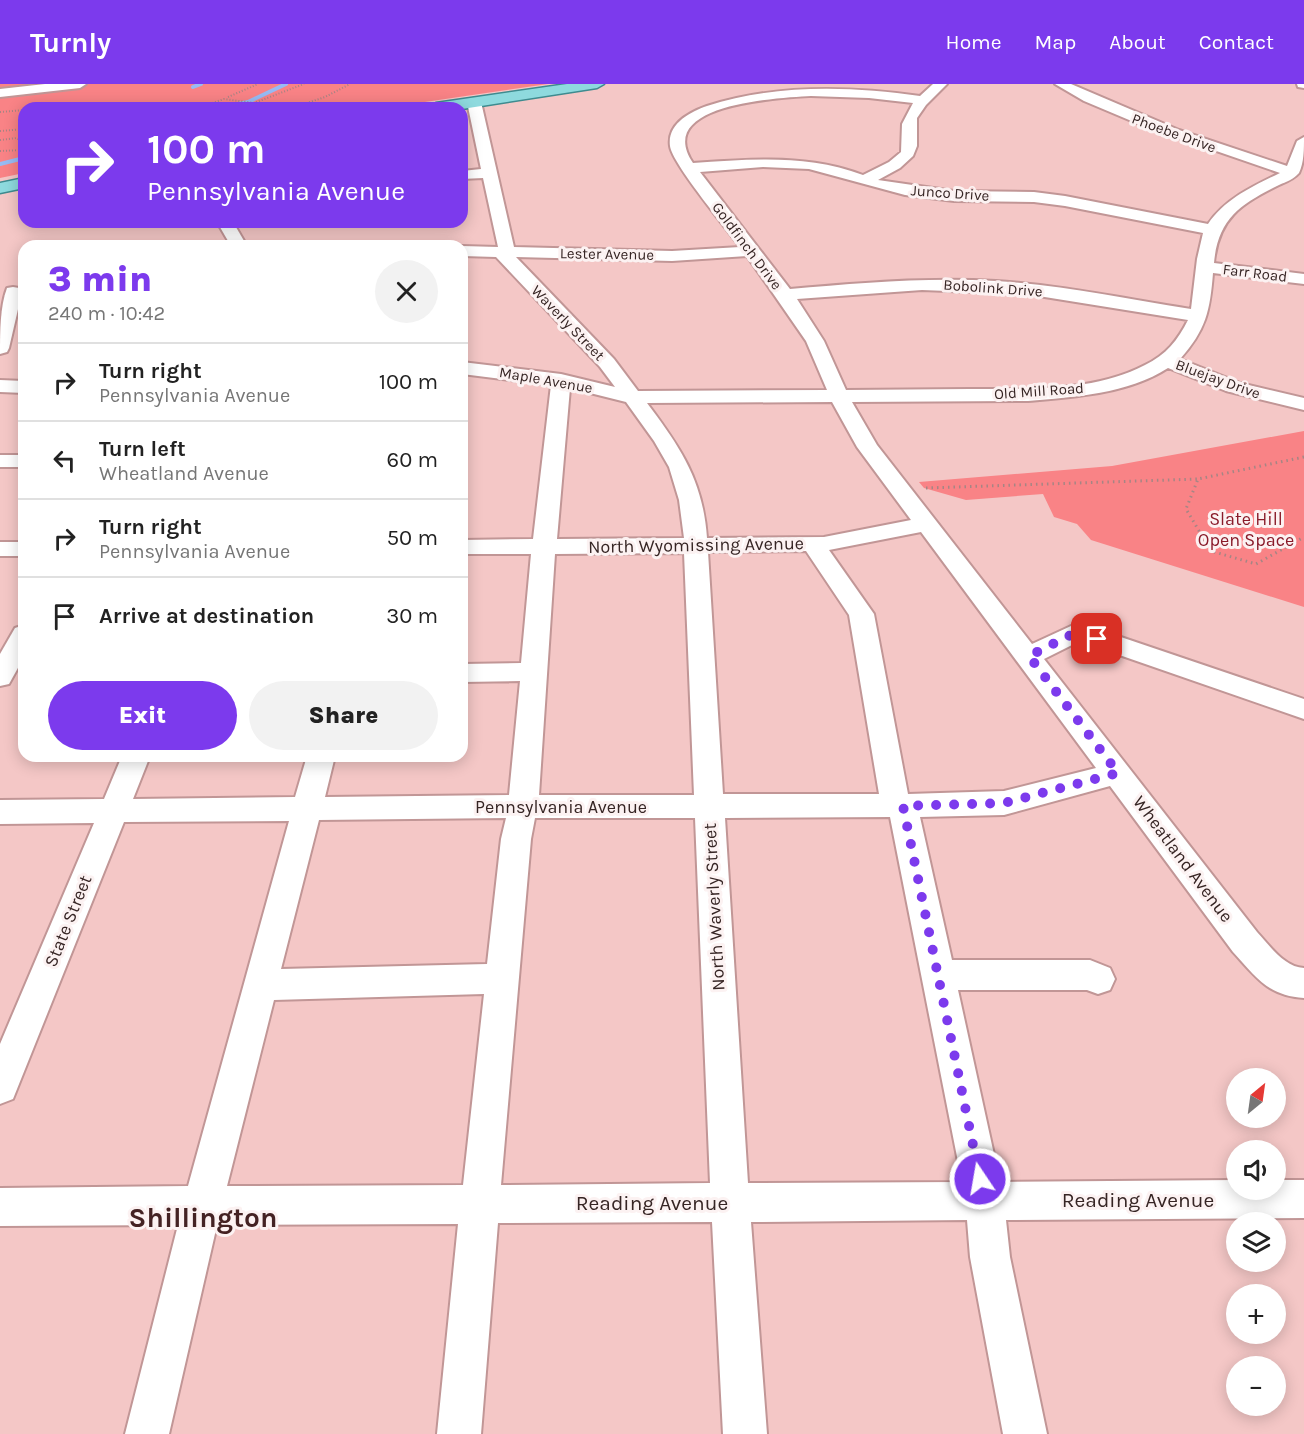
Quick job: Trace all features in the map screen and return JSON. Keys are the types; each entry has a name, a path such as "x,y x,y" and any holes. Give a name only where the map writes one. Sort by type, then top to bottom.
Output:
{"main road":[{"path":"468,103 597,84"},
{"path":"0,188 18,184"}],"street":[{"path":"0,93 80,84"},
{"path":"864,181 900,161 908,153 910,120 915,111 941,84"},
{"name":"Phoebe Drive","path":"1061,84 1151,125 1292,172"},
{"name":"Goldfinch Drive","path":"925,101 823,89 786,91 735,99 705,110 682,127 677,137 677,148 689,168 785,295 815,341 840,398 868,447 965,573"},
{"path":"474,102 504,252"},
{"path":"1212,230 1234,204 1292,172 1304,141"},
{"name":"Junco Drive","path":"689,168 763,163 793,164 841,172 864,181 938,195 1065,201 1212,230"},
{"path":"468,175 490,173"},
{"name":"Old Mill Road","path":"630,397 840,398 1028,395 1080,390 1143,374 1167,361 1186,343 1199,316 1212,230"},
{"name":"Lester Avenue","path":"468,251 672,256 752,251"},
{"name":"Waverly Street","path":"504,252 607,363 630,397"},
{"name":"Farr Road","path":"1206,267 1304,279"},
{"name":"Bobolink Drive","path":"785,295 910,285 969,285 1046,292 1199,316"},
{"path":"7,343 12,292"},
{"name":"Bluejay Drive","path":"1167,361 1233,387 1304,404"},
{"name":"Maple Avenue","path":"468,369 561,380 630,397"},
{"path":"459,1434 501,979 516,839 523,807 561,380"},
{"path":"0,406 13,387"},
{"name":"North Waverly Street","path":"630,397 664,440 680,467 690,500 696,546 708,807 745,1434"},
{"path":"0,461 18,461"},
{"name":"North Wyomissing Avenue","path":"468,547 813,544 844,541 927,524"},
{"path":"813,544 861,614 899,806 939,975 985,1202 990,1257 1025,1434"},
{"path":"0,549 18,549"},
{"name":"Wheatland Avenue","path":"965,573 1252,949 1287,982 1304,983"},
{"path":"1029,656 1071,635 1085,636 1109,642 1304,709"},
{"path":"0,677 18,645"},
{"path":"468,673 534,672"},
{"name":"State Street","path":"0,1087 133,762"},
{"path":"147,1434 202,1207 320,762"},
{"name":"Pennsylvania Avenue","path":"0,812 899,806 1004,803 1118,773"},
{"path":"939,975 1090,975 1098,979"},
{"path":"260,986 501,979"},
{"name":"Reading Avenue","path":"0,1207 1304,1199"}],"path":[{"path":"215,102 258,84"},
{"path":"224,99 253,102 304,84"},
{"path":"310,102 350,84"},
{"path":"0,112 18,110"},
{"path":"0,131 18,130"},
{"path":"0,140 18,139"},
{"path":"0,151 18,150"},
{"path":"901,490 1198,478 1304,457"},
{"path":"1198,478 1186,509 1211,551 1256,564 1304,537"}],"green space":[{"path":"0,84 548,84 425,102 18,102 18,174 0,178"},
{"name":"Slate Hill Open Space","path":"1304,431 1304,607 1091,540 1077,524 1054,517 1043,494 966,500 924,488 919,482 1112,466"}],"waterway":[{"path":"193,87 201,84"},
{"path":"248,102 286,84"},
{"path":"0,164 18,160"}],"district":[{"name":"Shillington","path":"203,1217"}],"route":[{"path":"980,1179 903,806 1004,803 1118,773 1029,656 1071,635 1097,639"}]}
